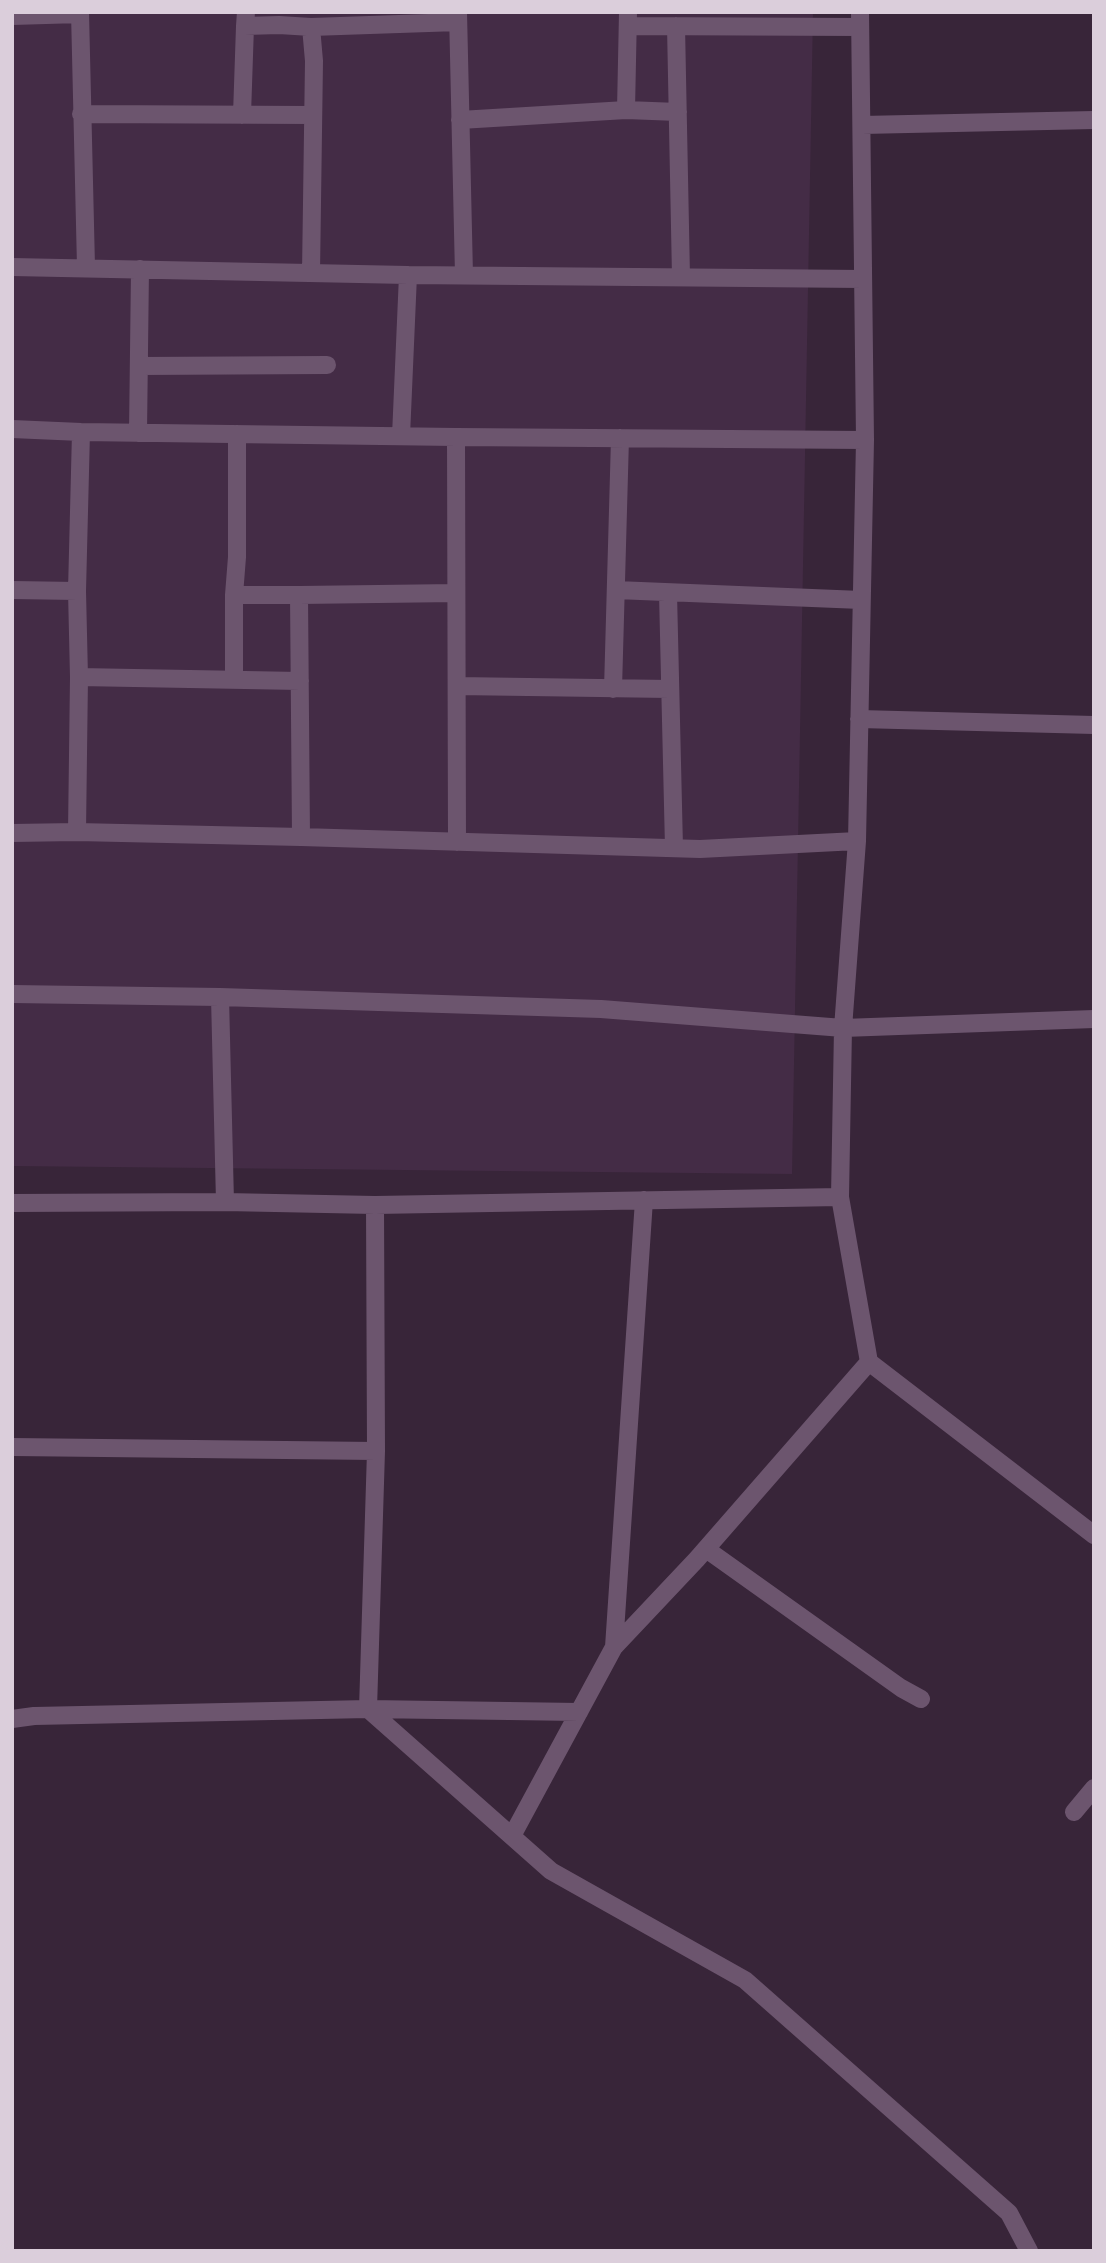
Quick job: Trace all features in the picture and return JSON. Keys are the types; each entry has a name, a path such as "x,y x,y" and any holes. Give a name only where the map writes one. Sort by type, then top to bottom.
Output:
{"street":[{"path":"12,16 80,13 86,268"},
{"path":"242,115 245,19 312,27 458,17 464,275"},
{"path":"626,110 628,19 676,26 860,20 865,440 857,841 843,1028 840,1197 869,1362 1094,1535"},
{"path":"676,26 681,277"},
{"path":"311,272 314,61 312,27"},
{"path":"460,120 626,110 678,112"},
{"path":"81,114 313,115"},
{"path":"862,124 1094,120"},
{"path":"12,267 408,275 863,279"},
{"path":"138,433 140,269"},
{"path":"401,436 408,275"},
{"path":"139,366 327,365"},
{"path":"12,429 138,433 865,440"},
{"path":"77,832 77,591 81,432"},
{"path":"234,680 237,434"},
{"path":"456,437 457,842"},
{"path":"612,689 620,438"},
{"path":"12,590 77,591"},
{"path":"616,590 861,600"},
{"path":"234,596 456,593"},
{"path":"668,593 674,848"},
{"path":"299,595 301,837"},
{"path":"79,677 300,681"},
{"path":"457,686 670,689"},
{"path":"859,719 1094,725"},
{"path":"12,833 301,837 700,849 857,841"},
{"path":"12,994 220,997 601,1009 843,1028 1094,1019"},
{"path":"220,997 225,1202"},
{"path":"12,1203 225,1202 375,1205 840,1197"},
{"path":"614,1647 644,1200"},
{"path":"368,1709 376,1451 375,1205"},
{"path":"512,1836 614,1647 706,1549 869,1362"},
{"path":"12,1447 376,1451"},
{"path":"706,1549 920,1699"},
{"path":"12,1718 368,1709 579,1712"},
{"path":"368,1709 551,1871 745,1980 1009,2213 1028,2251"},
{"path":"1074,1812 1094,1788"}],"shaded area":[{"path":"12,12 813,12 792,1174 12,1166"}]}
